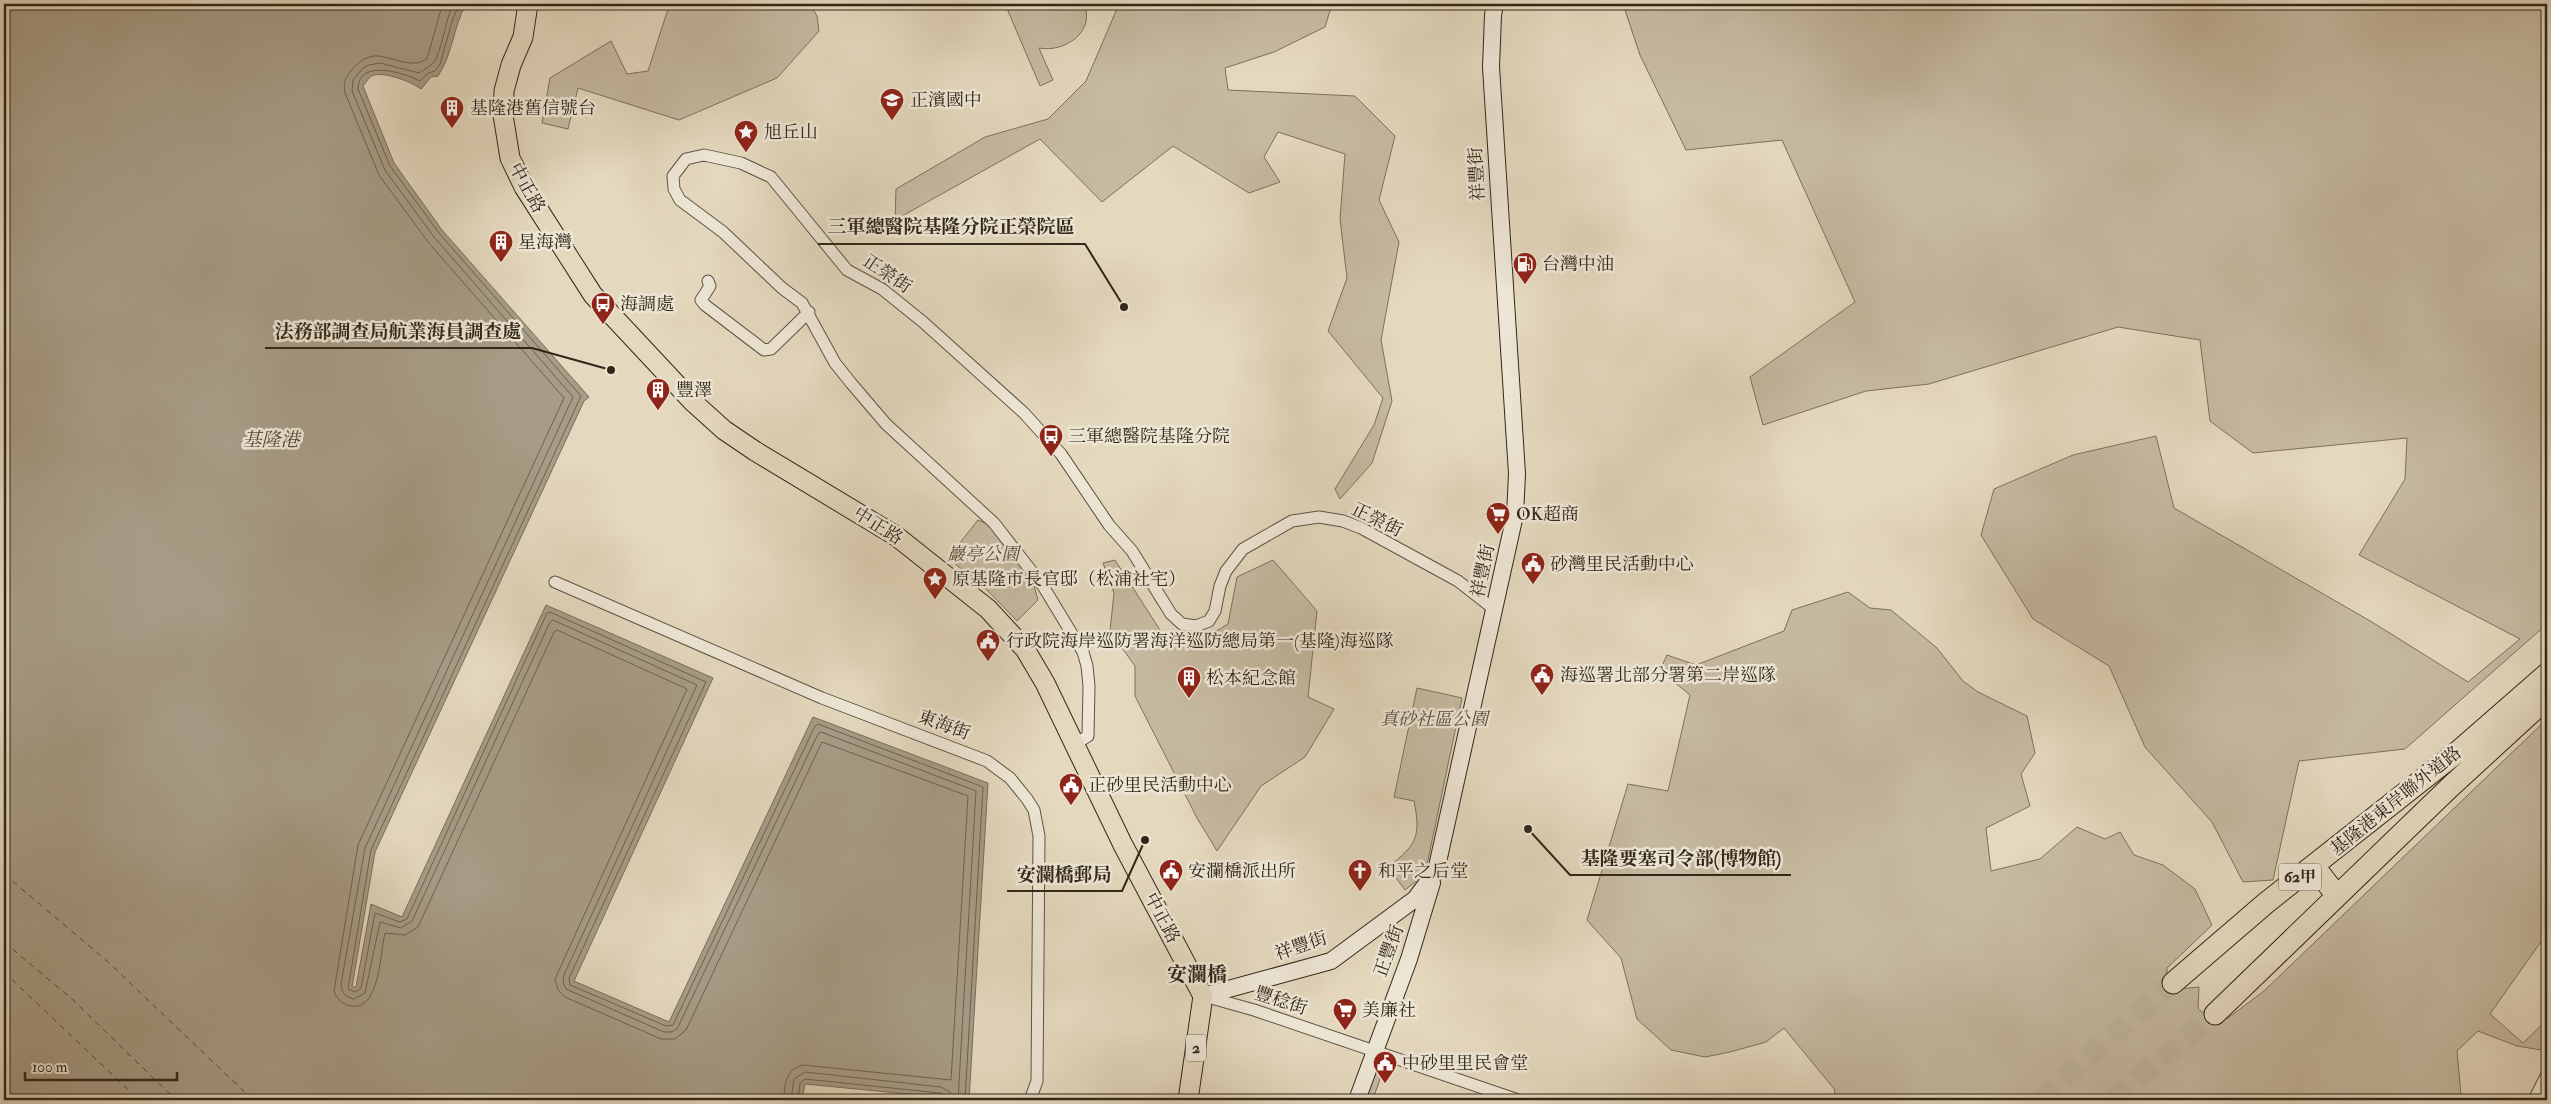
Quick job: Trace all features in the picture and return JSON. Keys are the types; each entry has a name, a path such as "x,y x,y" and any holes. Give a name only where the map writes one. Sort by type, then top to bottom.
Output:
{"highway":[{"name":"基隆港東岸聯外道路","path":"2173,983 2266,903 2430,774 2547,674"},
{"name":"基隆港東岸聯外道路","path":"2215,1014 2449,788 2547,698"},
{"path":"2314,866 2337,896"}],"main road":[{"name":"中正路","path":"528,4 523,37 511,65 504,91 503,115 507,148 518,176 594,295 693,402 724,430 763,456 896,536 988,609 1025,649 1041,675 1123,844 1203,996"},
{"name":"2","path":"1188,1100 1203,996"}],"street":[{"name":"祥豐街","path":"1203,996 1331,960 1415,899 1436,871 1515,515 1517,474 1491,67 1495,4"},
{"name":"正榮街","path":"1076,744 1088,736 1089,686 1087,666 1083,652 1043,586 994,523 886,424 857,390 835,362 802,303 782,288 723,232 680,200 674,189 673,176 686,159 704,156 741,163 771,177 848,270 882,289 923,322 1024,413 1061,454 1109,525 1132,551 1171,614 1182,624 1196,626 1209,622 1215,612 1220,586 1226,570 1243,549 1292,521 1319,517 1343,521 1361,528 1458,582 1495,610"},
{"path":"708,281 710,286 701,300 705,305 764,350 771,349 808,312"},
{"name":"東海街","path":"556,582 822,698 970,753 997,768 1019,787 1034,810 1039,836 1037,1081 1030,1100"},
{"name":"正豐街","path":"1357,1100 1420,924 1436,871"},
{"path":"1403,908 1412,909 1416,912 1420,924"},
{"name":"豐稔街","path":"1203,996 1254,1010 1518,1100"},
{"path":"2534,1100 2547,1074"}],"green space":[{"path":"672,4 810,4 817,16 819,31 777,78 679,120 578,88 568,129 542,123 550,78 611,41 627,74 648,71 667,12"},
{"path":"1005,4 1084,4 1087,14 1082,32 1067,44 1049,49 1039,48 1053,80 1040,86"},
{"path":"1119,4 1332,4 1325,27 1274,52 1225,68 1228,90 1355,96 1395,136 1379,200 1399,242 1381,340 1392,401 1372,463 1340,499 1335,489 1374,425 1383,398 1328,331 1347,278 1340,219 1345,154 1278,132 1264,157 1280,182 1249,193 1173,146 1102,202 1040,139 895,220 896,189 985,137 1048,119 1086,81"},
{"path":"1623,4 2547,4 2547,624 2405,749 2299,761 2273,880 2243,882 2212,822 2145,747 2109,666 2033,619 1981,535 1994,489 2073,455 2156,436 2174,508 2372,622 2468,682 2520,639 2359,555 2405,479 2407,438 2253,453 2210,421 2200,340 2118,327 1929,384 1866,391 1763,425 1750,377 1855,302 1782,140 1686,150 1640,55"},
{"name":"巖亭公園","path":"978,520 992,526 1031,575 1038,600 1017,621 984,587 948,558"},
{"path":"1115,560 1162,633 1196,643 1228,624 1237,577 1273,560 1317,611 1308,697 1334,709 1305,757 1261,786 1217,851 1197,818 1135,696 1135,666 1110,631 1114,593 1103,563"},
{"path":"1848,592 1870,608 1891,610 1937,648 1963,681 1978,692 2027,716 2035,753 2021,774 2030,806 1986,828 1991,871 2040,859 2077,827 2105,839 2120,832 2134,855 2163,865 2195,889 2212,925 2167,968 2167,982 2179,989 2199,987 2198,1009 2218,1022 2228,1018 2264,991 2547,719 2547,933 2490,1014 2523,1043 2547,1020 2547,1051 2517,1046 2478,1031 2457,1051 2461,1095 2458,1100 1833,1100 1835,1090 1784,1028 1766,1042 1705,1057 1671,1050 1637,1019 1621,958 1587,920 1628,784 1668,791 1690,695 1660,670 1667,655 1696,665 1784,631 1792,610"},
{"name":"真砂社區公園","path":"1417,688 1462,698 1425,874 1405,890 1388,867 1411,846 1416,831 1417,823 1414,801 1394,797"},
{"path":"1376,1062 1385,1065 1373,1099 1364,1096"}],"water":[{"name":"基隆港","path":"4,4 466,4 458,22 447,59 438,76 431,77 421,89 404,80 388,75 370,77 363,86 394,163 442,230 589,397 584,401 375,852 352,987 356,987 371,904 402,917 546,605 713,678 574,981 669,1022 813,717 988,783 969,1100 805,1084 802,1100 4,1100"}],"ferry route":[{"path":"4,874 107,961 253,1100"},
{"path":"4,942 72,999 176,1100"},
{"path":"4,972 139,1100"}],"tunnel":[{"path":"2039,1100 2173,983"},
{"path":"2112,1100 2215,1014"}],"place":[{"name":"正濱國中","path":"892,121"},
{"name":"基隆港舊信號台","path":"452,129"},
{"name":"旭丘山","path":"746,153"},
{"name":"星海灣","path":"501,263"},
{"name":"台灣中油","path":"1525,285"},
{"name":"三軍總醫院基隆分院正榮院區","path":"1124,307"},
{"name":"海調處","path":"603,325"},
{"name":"法務部調查局航業海員調查處","path":"611,370"},
{"name":"豐澤","path":"658,411"},
{"name":"三軍總醫院基隆分院","path":"1051,457"},
{"name":"OK超商","path":"1498,535"},
{"name":"砂灣里民活動中心","path":"1533,585"},
{"name":"原基隆市長官邸（松浦社宅）","path":"935,600"},
{"name":"行政院海岸巡防署海洋巡防總局第一(基隆)海巡隊","path":"988,662"},
{"name":"海巡署北部分署第二岸巡隊","path":"1542,696"},
{"name":"松本紀念館","path":"1189,699"},
{"name":"正砂里民活動中心","path":"1071,806"},
{"name":"基隆要塞司令部(博物館)","path":"1528,829"},
{"name":"安瀾橋郵局","path":"1145,840"},
{"name":"安瀾橋派出所","path":"1171,892"},
{"name":"和平之后堂","path":"1360,892"},
{"name":"美廉社","path":"1345,1031"},
{"name":"中砂里里民會堂","path":"1385,1084"}],"district":[{"name":"安瀾橋","path":"1197,974"}]}
